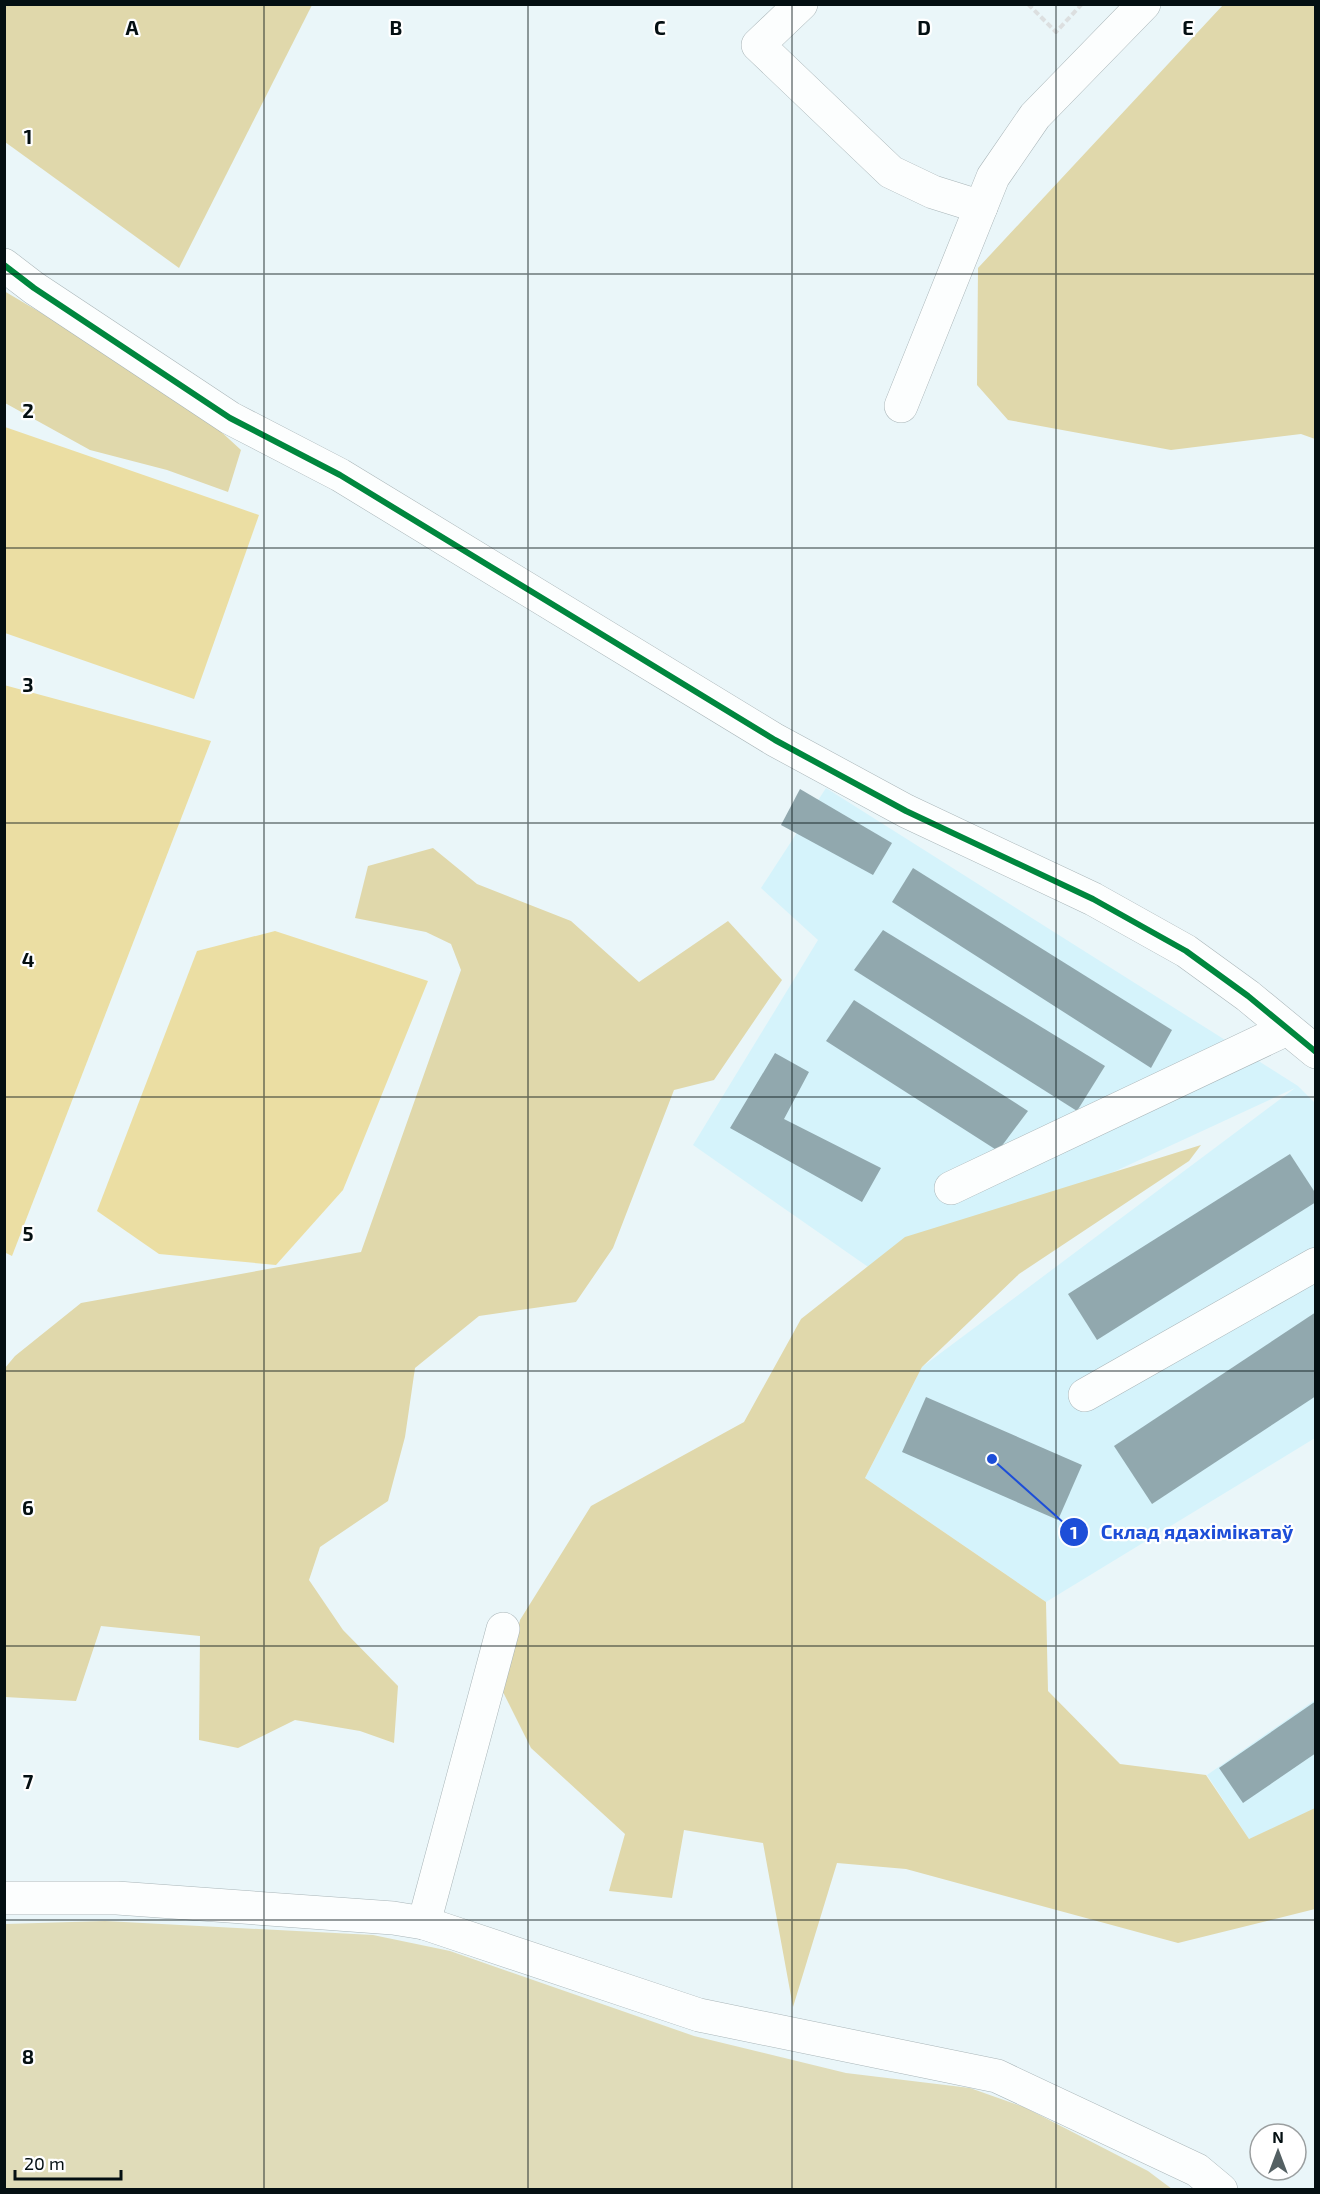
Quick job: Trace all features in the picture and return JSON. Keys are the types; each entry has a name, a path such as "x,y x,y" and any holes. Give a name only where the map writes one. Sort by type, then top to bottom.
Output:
{"street":[{"path":"801,4 758,45 891,172 933,192 981,207"},
{"path":"901,406 993,177 1035,116 1144,4"},
{"path":"4,265 34,288 230,418 340,475 775,740 906,811 1093,899 1186,951 1248,996 1316,1052"},
{"path":"951,1188 1287,1029"},
{"path":"1085,1395 1316,1264"},
{"path":"424,1923 503,1629"},
{"path":"4,1898 117,1898 393,1918 424,1923 699,2015 997,2076 1197,2170 1221,2190"}],"path":[{"path":"1028,4 1056,32 1082,4"}],"shaded area":[{"path":"4,5 312,5 179,268 5,142"},
{"path":"1223,5 1315,5 1315,439 1301,434 1171,450 1008,420 977,385 978,268"},
{"path":"4,291 182,396 241,450 228,492 167,470 90,450 5,403"},
{"path":"5,427 259,515 194,699 5,633"},
{"path":"4,685 211,741 12,1256 4,1252"},
{"path":"826,788 1298,1086 1315,1103 1315,1438 1046,1602 865,1478 922,1367 1295,1088 884,1278 693,1145 818,940 761,888"},
{"path":"433,848 477,884 571,921 639,982 728,921 782,980 714,1080 674,1090 613,1248 576,1302 479,1316 415,1368 405,1437 388,1501 320,1547 309,1580 343,1630 398,1686 394,1743 360,1731 295,1720 238,1748 199,1740 200,1636 101,1626 76,1701 5,1697 5,1368 15,1356 81,1303 361,1252 461,970 451,944 426,932 355,918 368,866"},
{"path":"275,931 428,981 343,1190 276,1265 159,1254 97,1211 197,951"},
{"path":"1201,1145 1189,1161 1019,1274 922,1367 865,1478 1046,1602 1048,1691 1120,1764 1206,1775 1249,1839 1315,1808 1315,1909 1178,1943 906,1869 837,1863 793,2007 763,1843 684,1830 672,1898 609,1891 625,1834 531,1748 503,1692 520,1620 591,1506 744,1422 801,1319 905,1237"},
{"path":"1315,1700 1315,1810 1249,1839 1207,1775"},
{"path":"105,1921 373,1935 450,1951 694,2036 846,2073 970,2088 1024,2107 1148,2171 1172,2189 5,2189 5,1924"}],"building":[{"path":"800,789 892,843 873,875 781,825"},
{"path":"913,868 1172,1030 1151,1068 892,902"},
{"path":"883,930 1105,1066 1077,1111 854,970"},
{"path":"854,1000 1028,1111 998,1151 826,1041"},
{"path":"775,1053 809,1072 784,1119 881,1168 862,1202 730,1128"},
{"path":"1290,1154 1316,1194 1316,1202 1097,1340 1068,1294"},
{"path":"1316,1312 1316,1396 1152,1504 1114,1446"},
{"path":"926,1397 1082,1465 1058,1520 902,1452"},
{"path":"1316,1701 1316,1753 1243,1803 1219,1768"}],"cycle path":[{"path":"4,265 34,288 230,418 340,475 775,740 906,811 1093,899 1186,951 1248,996 1316,1052"}],"place":[{"name":"Склад ядахімікатаў","path":"992,1459"}]}
